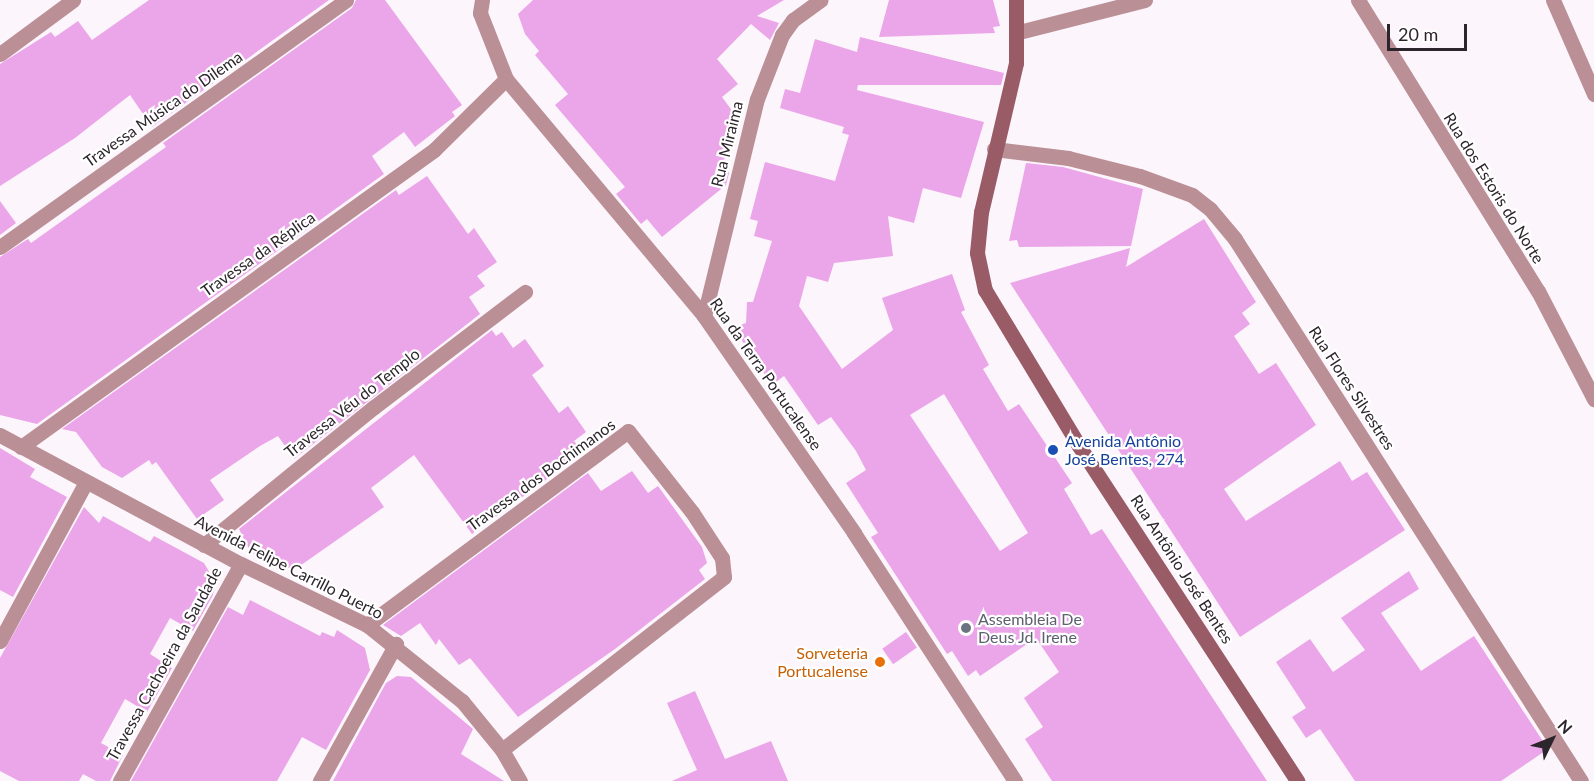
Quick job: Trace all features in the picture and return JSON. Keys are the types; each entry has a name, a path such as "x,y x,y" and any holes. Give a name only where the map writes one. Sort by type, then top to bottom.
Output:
{"street":[{"path":"0,54 73,0"},
{"name":"Travessa Música do Dilema","path":"0,247 346,0"},
{"name":"Rua da Terra Portucalense","path":"482,0 480,13 506,79 704,316 854,533 1015,781"},
{"name":"Rua Miraima","path":"704,316 765,77 782,35 793,20 820,0"},
{"name":"Rua Antônio José Bentes","path":"1016,0 1019,32 1016,63 994,149 977,253 985,290 1079,446 1297,781"},
{"path":"1019,32 1145,0"},
{"name":"Rua dos Estoris do Norte","path":"1358,0 1538,291 1594,399"},
{"path":"1553,0 1594,94"},
{"name":"Travessa da Réplica","path":"21,447 434,150 506,79"},
{"name":"Rua Flores Silvestres","path":"994,149 1068,158 1140,176 1192,195 1210,209 1235,239 1581,781"},
{"name":"Travessa Véu do Templo","path":"204,545 374,407 525,292"},
{"name":"Travessa dos Bochimanos","path":"367,625 628,431 692,512 722,558 724,577 502,750"},
{"name":"Avenida Felipe Carrillo Puerto","path":"0,435 204,545 367,625 396,644 462,701 502,750 520,781"},
{"path":"0,641 86,482"},
{"name":"Travessa Cachoeira da Saudade","path":"120,781 241,564"},
{"path":"320,781 396,644"}],"building":[{"path":"149,0 329,0 152,127 130,95 75,138 0,186 0,64 51,32 55,37 78,21 92,40"},
{"path":"356,0 385,0 462,105 452,112 455,116 415,147 404,132 372,156 384,174 37,424 0,415 0,257 28,239 31,243 166,147 163,143 352,8"},
{"path":"533,0 784,0 757,16 779,23 770,40 751,24 717,59 738,84 722,97 736,116 723,164 729,173 726,185 662,237 647,219 641,224 616,194 625,187 555,105 568,94 535,55 539,51 525,34 518,14"},
{"path":"889,0 993,0 1000,26 993,27 995,33 879,37"},
{"path":"860,37 1004,73 1001,85 858,85 857,90 984,122 961,198 923,188 914,223 888,216 893,256 834,263 828,282 807,276 799,306 842,369 893,330 882,298 952,274 965,310 961,312 989,365 983,369 1008,411 1019,404 1072,483 1064,489 1091,535 1102,529 1267,781 1052,781 1025,739 1043,727 1024,698 1059,672 1036,638 980,676 976,670 968,676 952,651 947,654 871,537 878,533 846,483 866,470 856,451 831,417 818,425 784,376 772,385 741,339 735,327 746,323 747,302 753,302 772,241 754,236 758,221 750,219 765,162 835,181 849,135 842,133 844,127 780,108 785,89 800,93 815,39 857,52","holes":["944,394 1028,533 1000,551 910,415"]},
{"path":"1026,163 1063,167 1143,189 1131,246 1019,247 1017,240 1009,241"},
{"path":"427,176 468,234 474,228 497,262 477,276 485,286 469,297 480,314 294,459 278,436 260,446 210,480 224,500 197,519 156,462 152,465 149,460 122,478 102,467 76,432 62,429 396,190 399,195"},
{"path":"0,201 16,223 0,235"},
{"path":"1204,219 1256,302 1242,313 1250,324 1234,336 1259,374 1276,363 1316,425 1224,489 1246,521 1340,461 1352,481 1367,472 1405,530 1240,637 1010,283 1130,248 1126,267"},
{"path":"492,330 496,336 502,332 513,348 525,339 544,366 532,375 559,413 568,406 586,432 574,441 581,450 577,457 472,534 414,455 371,488 384,507 294,570 256,556 248,547 239,529"},
{"path":"0,448 35,469 30,477 67,497 13,597 0,590"},
{"path":"632,471 648,493 658,486 702,547 707,563 699,570 705,579 615,649 518,717 470,658 459,665 439,639 436,645 420,623 401,636 383,625 588,473 601,491"},
{"path":"84,507 99,523 103,516 150,542 154,536 204,563 215,582 213,595 193,631 170,618 150,654 172,668 147,712 125,699 101,743 123,755 110,781 96,781 83,774 79,781 19,781 0,771 0,658"},
{"path":"1409,571 1419,589 1381,613 1421,671 1474,636 1548,749 1501,781 1355,781 1320,729 1306,738 1292,717 1306,708 1276,662 1310,639 1333,672 1365,650 1341,618"},
{"path":"250,600 320,636 322,632 334,637 337,630 365,648 370,670 326,750 302,737 277,781 131,781 228,607 243,615"},
{"path":"906,632 917,648 893,664 882,649"},
{"path":"397,676 411,677 473,729 461,754 504,781 333,781 386,683"},
{"path":"695,691 725,759 771,741 788,781 672,781 697,770 667,703"}],"place":[{"name":"Avenida Antônio José Bentes, 274","path":"1053,450"},
{"name":"Assembleia De Deus Jd. Irene","path":"966,628"},
{"name":"Sorveteria Portucalense","path":"880,662"}]}
